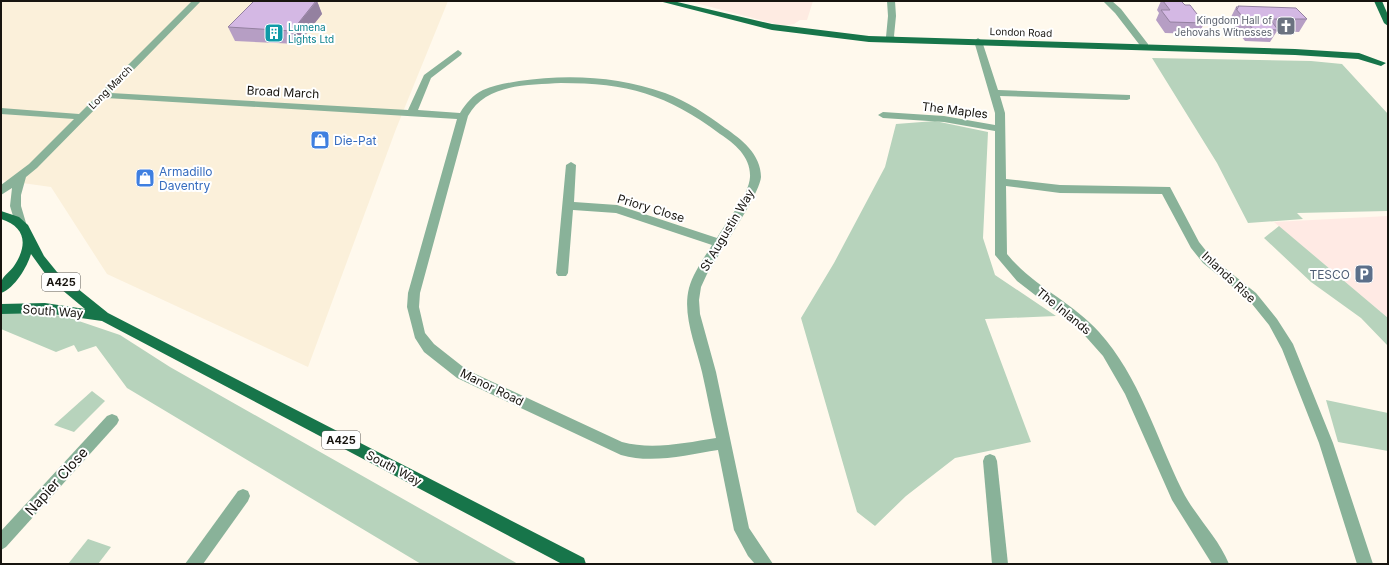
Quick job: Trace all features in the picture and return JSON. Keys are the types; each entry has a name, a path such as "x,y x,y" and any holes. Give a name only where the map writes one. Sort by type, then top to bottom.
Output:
{"main road":[{"name":"London Road","path":"663,1 780,28 799,28 806,32 869,39 1144,46 1359,56 1386,63"},
{"path":"1378,1 1379,6 1388,22"},
{"path":"1,215 20,223"},
{"name":"South Way","path":"20,223 26,229 28,237 41,260 66,287 104,316 578,564"},
{"path":"1,288 20,267 28,251 28,237"},
{"name":"South Way","path":"1,310 45,308 104,316"}],"street":[{"name":"Long March","path":"1,191 25,174 197,1"},
{"path":"891,1 892,16 890,37 892,39"},
{"path":"1107,1 1118,11 1144,46"},
{"name":"The Inlands","path":"978,41 1000,113 1001,255 1010,269 1069,312 1094,336 1115,364 1178,497 1221,564"},
{"path":"412,114 427,77 458,53"},
{"name":"St Augustin Way","path":"463,116 468,106 479,97 492,90 512,85 566,80 584,80 646,90 680,102 711,122 743,147 756,168 757,177 753,188 698,280 693,300 694,314 709,372 742,530 754,551 765,564"},
{"path":"994,93 1127,97"},
{"name":"Broad March","path":"102,95 463,116"},
{"path":"1,111 81,116"},
{"name":"The Maples","path":"883,115 944,119 1000,129"},
{"name":"Manor Road","path":"463,116 414,293 413,307 415,321 419,334 429,348 462,374 604,442 626,450 648,452 723,443"},
{"path":"562,273 571,165"},
{"name":"Long March","path":"20,223 14,200 15,193 25,174"},
{"name":"Inlands Rise","path":"1001,182 1060,189 1166,190 1195,245 1207,260 1252,296 1273,322 1288,348 1326,443 1366,564"},
{"name":"Priory Close","path":"568,206 589,206 617,209 719,243"},
{"name":"Napier Close","path":"1,542 112,420"},
{"path":"990,461 1000,564"},
{"path":"193,564 243,496"}],"shaded area":[{"path":"1,1 448,1 396,129 308,367 107,274 51,187 1,180"},
{"path":"688,1 813,1 807,20 800,20 794,24 783,26"},
{"name":"TESCO","path":"1388,216 1388,318 1274,222"}],"green space":[{"path":"1152,58 1311,61 1342,64 1388,114 1388,211 1297,213 1303,219 1248,223 1217,163"},
{"path":"935,121 988,132 983,238 995,275 1056,316 985,319 1031,442 955,458 906,496 875,526 857,512 801,318 834,263 885,167 896,124"},
{"path":"1279,226 1388,318 1388,346 1361,318 1311,282 1264,238"},
{"path":"1,313 33,313 64,316 120,335 170,367 518,564 421,564 127,388 96,346 78,352 74,345 56,352 1,329"},
{"path":"92,391 105,401 74,432 54,425"},
{"path":"1326,400 1388,413 1388,451 1338,442"},
{"path":"88,539 111,547 98,564 68,564"}],"building":[{"path":"254,1 316,1 292,31 228,27"},
{"path":"1163,1 1181,1 1185,5 1190,5 1204,23 1170,22 1161,10 1170,10"},
{"path":"1238,6 1296,8 1307,19 1270,19 1278,30 1253,29 1236,9 1238,9 1236,7 1239,7"}],"place":[{"name":"Kingdom Hall of Jehovahs Witnesses","path":"1286,26"},
{"name":"Lumena Lights Ltd","path":"274,33"},
{"name":"Die-Pat","path":"320,140"},
{"name":"Armadillo Daventry","path":"145,178"},
{"name":"TESCO","path":"1364,274"}]}
